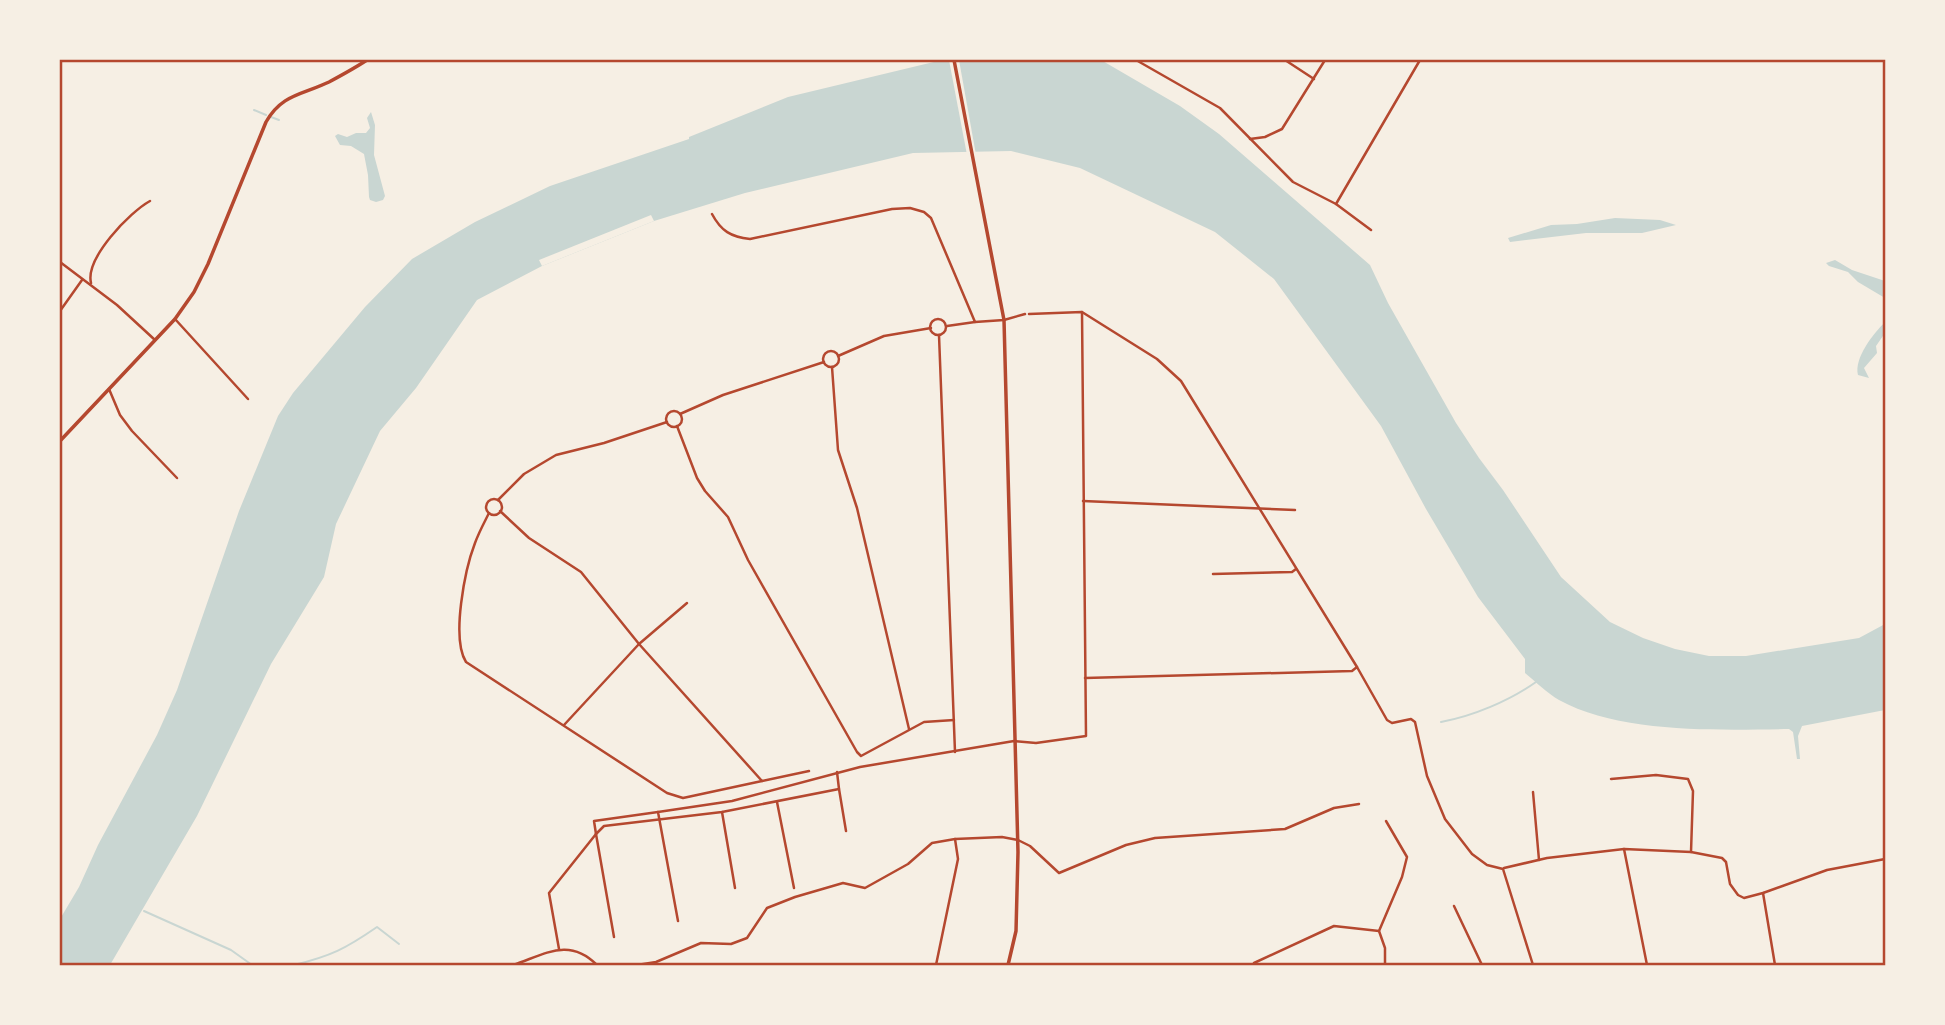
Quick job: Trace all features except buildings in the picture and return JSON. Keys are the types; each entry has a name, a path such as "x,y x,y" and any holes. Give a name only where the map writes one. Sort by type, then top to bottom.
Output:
{"main road":[{"path":"60,441 175,319 194,292 266,122 276,106 290,97 327,83 367,60"},
{"path":"954,60 1004,320 1018,840 1016,932 1008,965"}],"street":[{"path":"1136,60 1220,108 1293,182 1336,204 1371,230"},
{"path":"1285,60 1314,79"},
{"path":"1250,139 1282,129 1325,60"},
{"path":"1336,204 1420,60"},
{"path":"92,286 90,270 94,262 123,222 150,201"},
{"path":"712,214 717,224 727,233 750,239 892,209 910,208 924,212 931,218 975,322"},
{"path":"60,262 155,340"},
{"path":"60,311 83,279"},
{"path":"614,937 594,821 732,801 836,772 1014,741 1036,743 1086,736 1082,312"},
{"path":"946,326 1004,320 1027,314 1082,312 1157,359 1175,374 1297,569 1387,720 1392,723 1411,719 1415,722 1427,776 1445,819 1472,854 1487,865 1503,869 1539,860 1625,849 1691,852 1722,858 1726,862 1730,884 1738,895 1744,898 1827,870 1885,859"},
{"path":"175,319 248,399"},
{"path":"939,335 932,332 932,323 939,319 946,326"},
{"path":"939,335 945,331 946,326"},
{"path":"838,356 884,336 931,328"},
{"path":"939,335 955,752"},
{"path":"824,362 824,355 834,352 838,356 838,362 832,367"},
{"path":"824,362 832,367"},
{"path":"667,422 667,415 671,411 680,414 723,395 824,362"},
{"path":"832,367 838,450 857,508 909,729"},
{"path":"109,389 120,415 132,431 177,478"},
{"path":"677,426 681,422 680,414"},
{"path":"667,422 677,426"},
{"path":"667,422 604,443 556,455 524,474 498,500 489,501 486,506 489,513 475,542 463,588 460,635 464,660 667,793 683,798 809,771"},
{"path":"677,426 701,486 728,517 748,560 857,752 861,756 924,722 954,720"},
{"path":"498,500 502,507 500,511"},
{"path":"1083,501 1295,510"},
{"path":"489,513 500,511"},
{"path":"500,511 529,538 581,572 639,644 762,781"},
{"path":"1213,574 1292,572 1297,569"},
{"path":"564,725 639,644 687,603"},
{"path":"1085,678 1352,671 1357,667"},
{"path":"836,772 846,831"},
{"path":"1611,779 1656,775 1688,779 1693,791 1691,852"},
{"path":"559,949 549,893 604,826 722,812 839,789"},
{"path":"1533,792 1539,860"},
{"path":"777,802 794,888"},
{"path":"637,965 656,962 701,943 731,944 747,938 767,908 843,883 865,888 908,864 932,843 1002,837 1018,840 1030,846 1059,873 1126,845 1155,838 1285,829 1334,808 1359,804"},
{"path":"658,812 678,921"},
{"path":"722,812 735,888"},
{"path":"1385,965 1385,948 1378,931 1402,877 1407,857 1386,821"},
{"path":"936,965 958,859 955,839"},
{"path":"1625,849 1647,965"},
{"path":"1503,869 1533,965"},
{"path":"1763,893 1775,965"},
{"path":"1454,906 1482,965"},
{"path":"1254,963 1334,926 1378,931"},
{"path":"513,965 559,949 584,953 597,965"}],"shaded area":[{"path":"942,60 1101,60 1180,106 1219,134 1370,265 1388,303 1456,423 1479,458 1561,577 1610,622 1643,638 1675,649 1709,656 1746,656 1859,638 1885,624 1885,710 1802,726 1798,736 1800,759 1797,759 1793,732 1789,729 1672,728 1612,719 1559,700 1525,673 1525,659 1478,597 1381,426 1274,279 1215,232 1080,168 1011,151 913,153 745,193 654,221 542,266 477,300 416,388 380,431 336,524 324,577 271,664 197,816 110,965 60,965 60,919 157,735 177,690 239,511 278,416 293,393 365,307 412,259 475,222 550,186 689,139 788,97"},
{"path":"371,112 375,125 374,155 385,196 383,200 376,202 369,197 364,154 351,146 340,145 335,136 338,134 347,137 366,133 370,128 367,118"},
{"path":"1615,218 1660,220 1676,225 1642,233 1586,233 1510,242 1508,238 1551,225"},
{"path":"1835,260 1852,270 1885,281 1885,298 1858,282 1848,272 1826,263"},
{"path":"1885,322 1885,333 1876,346 1877,353 1864,368 1869,378 1858,375 1862,354"}],"pier":[{"path":"949,60 959,60 976,155 967,155"},
{"path":"651,215 654,221 542,266 539,260"}],"waterway":[{"path":"254,110 266,115"},
{"path":"271,117 279,120"},
{"path":"1441,722 1490,707 1536,682"},
{"path":"144,911 231,950 252,965"},
{"path":"294,965 337,951 377,927 399,944"}]}
